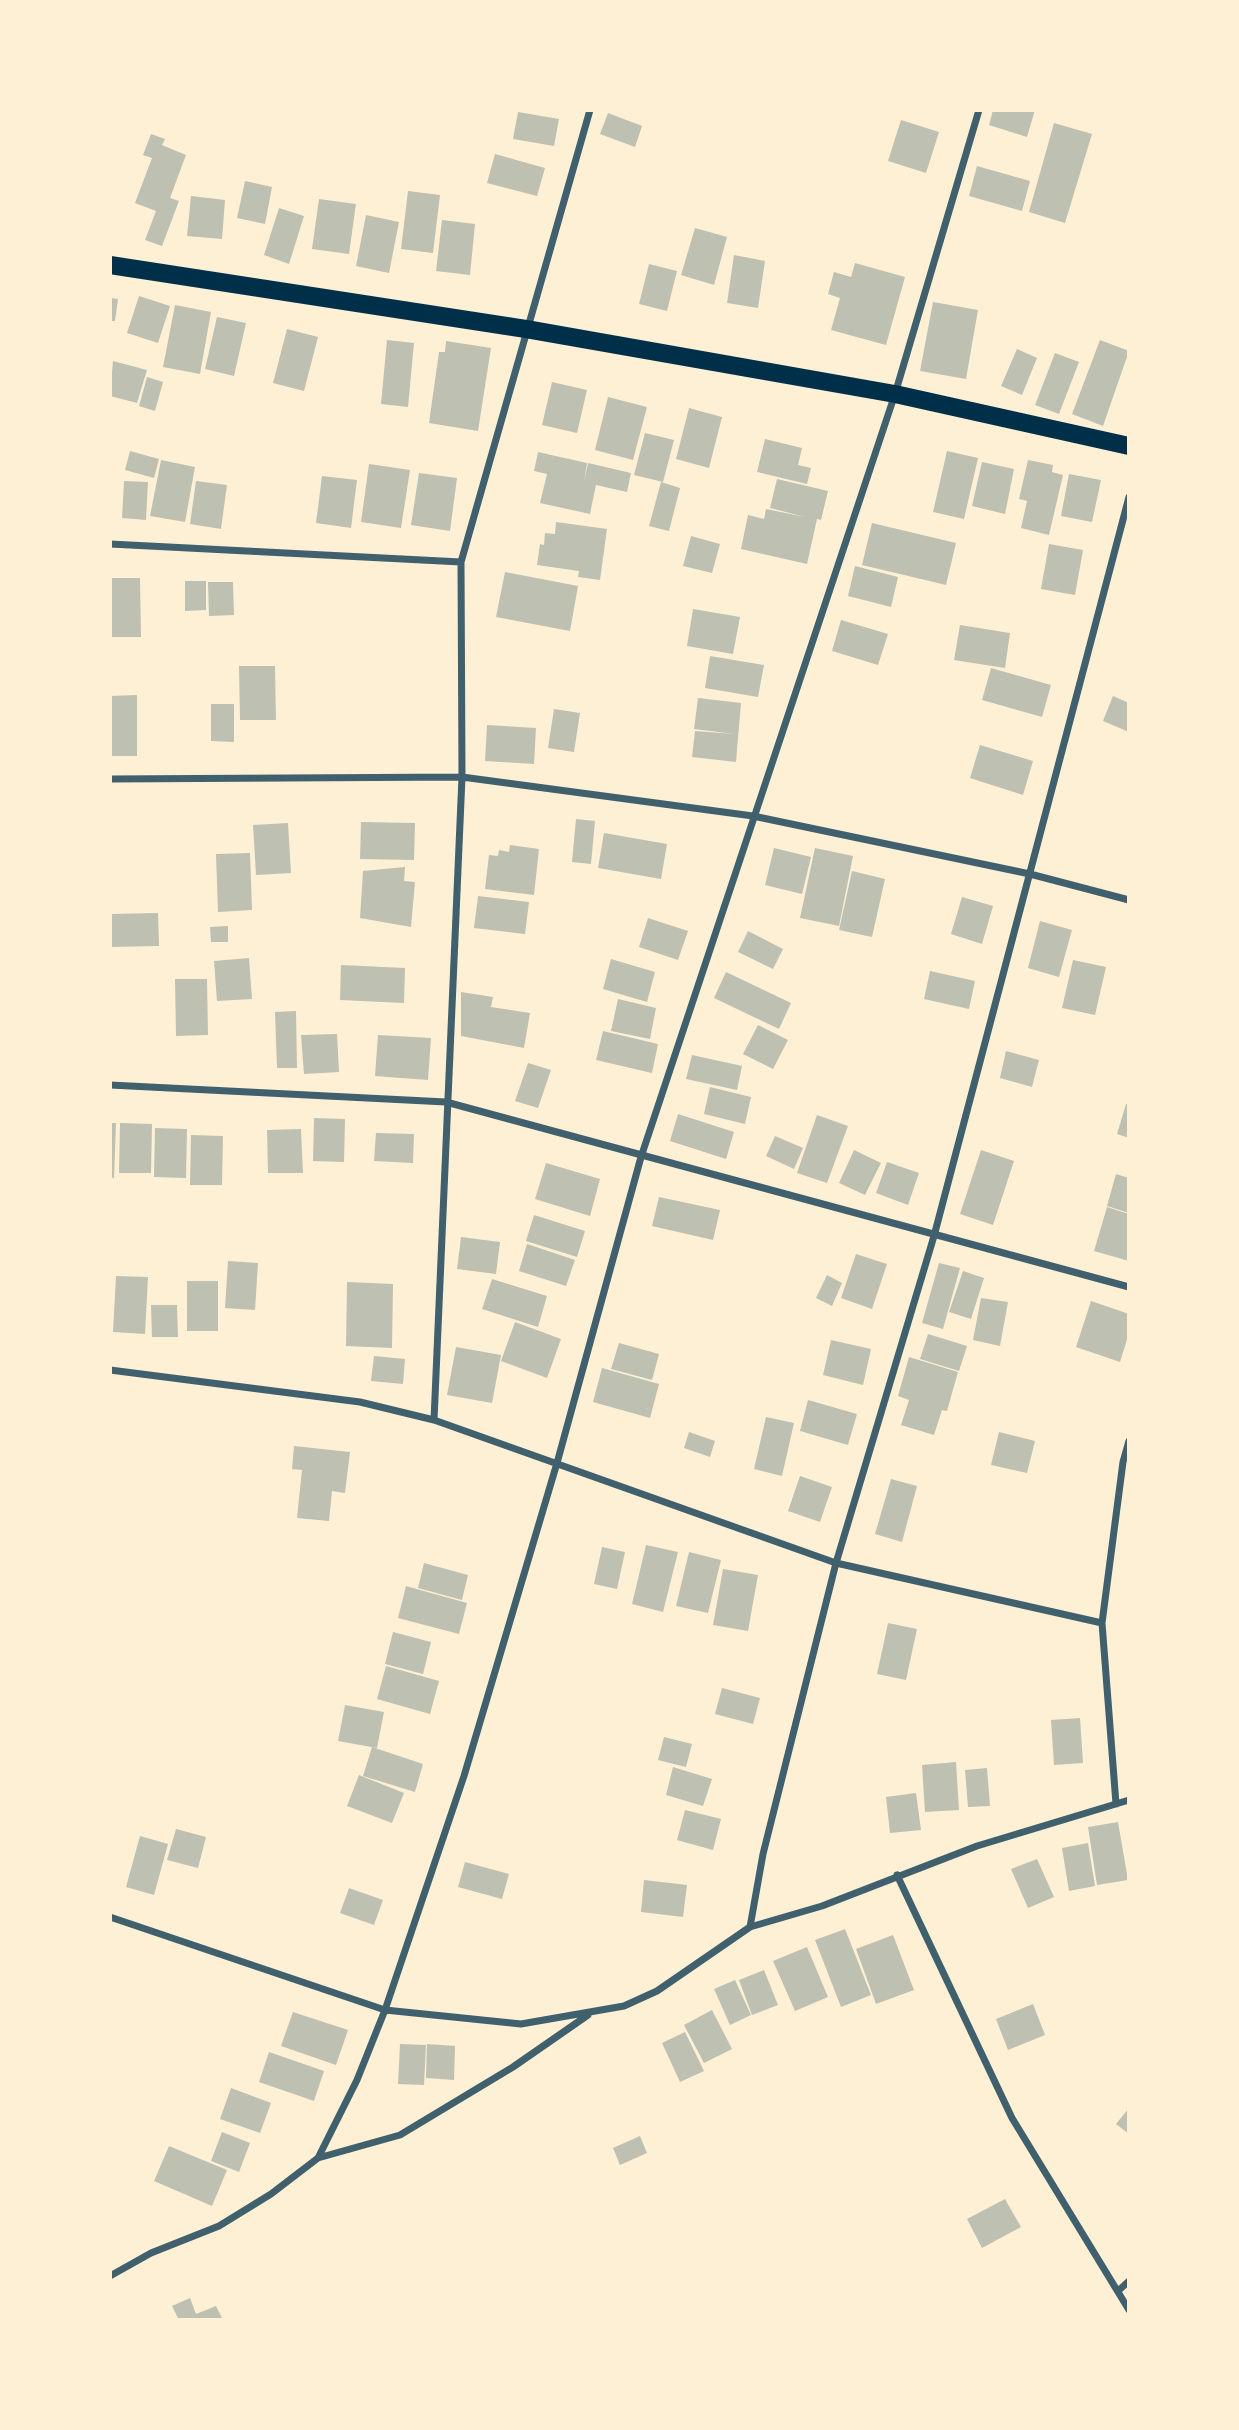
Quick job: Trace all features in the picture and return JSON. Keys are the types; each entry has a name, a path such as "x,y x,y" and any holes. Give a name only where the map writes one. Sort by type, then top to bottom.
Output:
{"main road":[{"path":"110,265 526,329 895,394 1129,446"}],"street":[{"path":"434,1420 446,1102 463,777 461,562 590,110"},
{"path":"318,2158 357,2080 384,2010 464,1776 557,1464 641,1157 895,394 979,110"},
{"path":"750,1927 763,1854 836,1563 934,1236 1129,497"},
{"path":"110,544 461,562"},
{"path":"110,779 463,777 753,816 1030,874 1129,901"},
{"path":"110,1085 446,1102 641,1157 1129,1287"},
{"path":"110,1370 360,1402 434,1420 836,1563 1102,1623"},
{"path":"1116,1804 1102,1623 1123,1462 1129,1441"},
{"path":"110,1917 384,2010 521,2024 624,2006 657,1991 750,1927 822,1906 977,1846 1129,1800"},
{"path":"897,1875 1012,2118 1129,2309"},
{"path":"110,2276 151,2253 219,2226 271,2194 318,2158 400,2135 513,2067 589,2014"},
{"path":"1118,2291 1129,2281"}],"building":[{"path":"993,110 1035,110 1027,137 989,125"},
{"path":"518,112 559,119 554,146 513,139"},
{"path":"608,113 642,126 635,147 600,134"},
{"path":"901,120 939,132 926,173 888,161"},
{"path":"1054,123 1092,134 1065,223 1029,212"},
{"path":"151,134 165,139 162,145 186,155 170,198 179,201 162,246 145,240 156,211 135,203 152,158 143,155"},
{"path":"495,154 545,168 537,196 487,183"},
{"path":"977,166 1030,181 1022,211 969,196"},
{"path":"245,181 272,187 265,224 237,218"},
{"path":"408,191 440,195 433,253 401,249"},
{"path":"191,196 225,200 222,239 187,236"},
{"path":"319,199 356,204 349,254 312,249"},
{"path":"279,208 304,216 289,264 264,255"},
{"path":"366,215 399,222 389,273 356,266"},
{"path":"442,220 475,224 470,275 436,271"},
{"path":"695,228 727,237 714,285 681,275"},
{"path":"734,255 765,261 758,308 727,303"},
{"path":"855,263 905,277 886,345 831,330 840,298 828,294 834,272 851,277"},
{"path":"649,264 677,271 667,311 639,304"},
{"path":"139,296 170,306 158,343 127,333"},
{"path":"110,298 118,299 115,321 110,321"},
{"path":"933,302 978,310 966,379 920,371"},
{"path":"175,305 211,312 200,374 163,367"},
{"path":"217,317 246,323 234,376 205,369"},
{"path":"287,329 318,337 304,391 273,383"},
{"path":"387,340 414,343 408,407 381,404"},
{"path":"1100,340 1129,351 1103,426 1072,414"},
{"path":"446,341 491,348 478,431 429,423 439,352 445,352"},
{"path":"1017,349 1037,358 1022,395 1001,386"},
{"path":"1055,353 1079,362 1059,414 1035,405"},
{"path":"113,361 147,370 137,403 110,396"},
{"path":"147,377 163,382 155,411 139,406"},
{"path":"552,382 587,390 577,433 542,425"},
{"path":"608,397 647,407 633,460 595,450"},
{"path":"689,408 722,417 709,468 676,459"},
{"path":"645,433 674,440 663,482 634,475"},
{"path":"765,439 802,448 798,465 811,468 807,484 757,472"},
{"path":"130,451 159,459 154,478 125,470"},
{"path":"947,451 978,458 964,519 933,512"},
{"path":"538,452 587,463 584,483 588,463 631,473 627,492 596,485 590,514 540,503 547,474 534,471"},
{"path":"161,460 195,467 185,522 150,516"},
{"path":"1028,460 1053,465 1052,472 1063,475 1049,535 1021,528 1027,501 1019,499"},
{"path":"982,462 1014,469 1005,514 972,506"},
{"path":"369,464 410,470 401,528 361,522"},
{"path":"419,473 457,478 450,531 411,525"},
{"path":"1069,474 1101,480 1092,522 1061,516"},
{"path":"322,476 357,480 351,528 316,523"},
{"path":"777,479 828,491 821,520 817,519 807,564 741,549 748,515 764,519 766,509 805,517 770,508"},
{"path":"124,481 148,482 146,520 122,518"},
{"path":"196,481 227,485 221,529 190,524"},
{"path":"661,482 680,488 669,531 649,526"},
{"path":"556,522 607,529 600,580 578,577 579,571 537,565 540,544 544,545 545,533 555,534"},
{"path":"872,523 956,543 946,585 862,565"},
{"path":"691,536 720,544 712,573 683,566"},
{"path":"1049,544 1083,550 1075,595 1041,589"},
{"path":"855,566 898,577 891,607 848,596"},
{"path":"505,572 578,586 570,631 496,617"},
{"path":"110,578 140,578 141,637 110,637"},
{"path":"185,581 206,581 206,610 185,611"},
{"path":"208,582 233,582 234,615 209,616"},
{"path":"693,609 740,617 733,654 687,646"},
{"path":"841,620 888,634 878,665 832,651"},
{"path":"960,625 1010,633 1005,668 954,660"},
{"path":"710,656 764,665 758,697 705,688"},
{"path":"239,666 275,666 276,720 240,720"},
{"path":"991,668 1051,685 1042,717 982,700"},
{"path":"137,695 137,756 110,756 110,696"},
{"path":"1113,696 1129,703 1129,732 1103,721"},
{"path":"698,698 741,703 736,762 692,757 695,731 735,734 694,729"},
{"path":"211,704 234,704 234,742 211,741"},
{"path":"554,709 580,713 574,752 548,748"},
{"path":"487,725 536,728 534,764 485,761"},
{"path":"980,745 1033,761 1023,795 970,778"},
{"path":"576,819 595,821 591,864 572,862"},
{"path":"361,822 415,823 414,860 360,859"},
{"path":"288,823 291,873 256,875 253,825"},
{"path":"604,833 667,844 661,879 598,868"},
{"path":"510,845 539,849 534,895 485,889 489,855 498,856 499,850 509,852"},
{"path":"774,848 811,857 802,894 765,885"},
{"path":"815,848 853,856 839,926 800,918"},
{"path":"250,853 252,910 218,912 216,854"},
{"path":"405,867 404,881 415,882 411,927 360,918 363,871"},
{"path":"852,871 885,879 872,937 839,930"},
{"path":"478,896 529,902 525,934 474,928"},
{"path":"962,897 993,906 982,944 951,934"},
{"path":"158,913 159,946 110,947 110,914"},
{"path":"648,918 688,931 678,960 639,947"},
{"path":"1040,921 1072,930 1059,977 1028,968"},
{"path":"228,926 228,942 211,942 210,927"},
{"path":"748,931 783,949 773,969 738,952"},
{"path":"249,958 252,999 217,1001 214,961"},
{"path":"611,959 655,972 647,1002 603,989"},
{"path":"1073,960 1106,967 1095,1015 1062,1008"},
{"path":"341,965 405,968 404,1003 340,1000"},
{"path":"930,971 975,981 969,1009 924,999"},
{"path":"726,972 791,1003 779,1029 714,998"},
{"path":"175,979 207,979 208,1035 176,1036"},
{"path":"461,992 493,997 491,1007 530,1013 524,1048 461,1036"},
{"path":"618,999 656,1008 650,1039 611,1031"},
{"path":"296,1011 297,1068 277,1068 275,1012"},
{"path":"758,1025 788,1040 773,1069 743,1054"},
{"path":"603,1031 658,1044 652,1073 596,1060"},
{"path":"337,1034 339,1072 304,1074 301,1035"},
{"path":"378,1035 431,1038 428,1080 375,1076"},
{"path":"1006,1051 1039,1060 1032,1087 1000,1078"},
{"path":"692,1055 742,1066 737,1090 686,1079"},
{"path":"528,1063 551,1070 538,1108 515,1101"},
{"path":"710,1087 751,1097 745,1124 704,1114"},
{"path":"1126,1104 1129,1104 1129,1138 1117,1134"},
{"path":"678,1114 734,1132 726,1159 670,1141"},
{"path":"817,1115 848,1126 827,1183 797,1173"},
{"path":"314,1118 345,1119 344,1162 313,1161"},
{"path":"110,1123 116,1123 114,1178 110,1177"},
{"path":"120,1123 152,1124 151,1173 119,1173"},
{"path":"155,1128 187,1129 186,1178 154,1177"},
{"path":"301,1129 303,1173 268,1173 267,1130"},
{"path":"376,1133 414,1134 413,1163 374,1161"},
{"path":"191,1135 223,1136 222,1185 190,1185"},
{"path":"775,1136 803,1148 794,1169 766,1156"},
{"path":"854,1150 881,1163 865,1195 839,1183"},
{"path":"981,1150 1014,1161 993,1225 960,1214"},
{"path":"887,1162 919,1173 908,1205 876,1193"},
{"path":"546,1163 600,1179 590,1216 535,1199"},
{"path":"1116,1174 1129,1178 1129,1213 1107,1206"},
{"path":"659,1197 720,1210 713,1240 652,1226"},
{"path":"1107,1207 1129,1214 1129,1261 1094,1251"},
{"path":"534,1215 585,1231 577,1257 526,1241"},
{"path":"461,1237 500,1242 496,1274 457,1269"},
{"path":"527,1244 575,1260 566,1286 519,1271"},
{"path":"856,1254 887,1264 872,1309 841,1298"},
{"path":"228,1261 258,1263 255,1310 225,1308"},
{"path":"939,1263 960,1268 943,1329 922,1323"},
{"path":"963,1271 984,1278 971,1319 949,1312"},
{"path":"827,1275 842,1283 832,1306 816,1298"},
{"path":"116,1276 148,1277 145,1334 113,1332"},
{"path":"492,1279 547,1296 538,1327 482,1309"},
{"path":"187,1281 218,1281 218,1331 187,1331"},
{"path":"347,1282 393,1284 392,1348 346,1346"},
{"path":"981,1298 1008,1302 1000,1346 973,1340"},
{"path":"1091,1301 1129,1314 1129,1333 1120,1362 1076,1347"},
{"path":"151,1305 177,1305 178,1337 152,1337"},
{"path":"515,1322 561,1339 547,1378 501,1361"},
{"path":"928,1334 967,1346 959,1371 920,1359"},
{"path":"831,1340 871,1349 863,1385 823,1375"},
{"path":"619,1343 659,1354 652,1380 611,1369"},
{"path":"456,1347 501,1355 492,1403 447,1395"},
{"path":"374,1356 405,1359 403,1384 371,1381"},
{"path":"909,1357 958,1372 947,1411 942,1410 934,1435 901,1425 909,1400 898,1396"},
{"path":"602,1368 659,1384 650,1418 593,1402"},
{"path":"808,1400 857,1414 848,1445 800,1431"},
{"path":"766,1417 794,1423 782,1476 754,1469"},
{"path":"689,1432 715,1441 710,1457 684,1448"},
{"path":"999,1432 1035,1441 1027,1473 991,1465"},
{"path":"294,1446 350,1452 345,1493 332,1491 329,1521 297,1518 302,1470 292,1469"},
{"path":"800,1476 832,1487 820,1522 788,1511"},
{"path":"891,1479 917,1486 902,1542 875,1534"},
{"path":"646,1545 678,1552 663,1612 632,1604"},
{"path":"602,1547 625,1552 617,1589 594,1584"},
{"path":"689,1552 721,1560 708,1613 676,1606"},
{"path":"424,1563 468,1575 462,1600 418,1588"},
{"path":"723,1569 758,1575 748,1631 713,1625"},
{"path":"406,1586 467,1603 459,1634 398,1618"},
{"path":"888,1623 917,1629 906,1680 877,1674"},
{"path":"393,1632 431,1642 423,1674 385,1664"},
{"path":"386,1666 439,1681 430,1714 377,1699"},
{"path":"722,1688 760,1698 753,1724 715,1714"},
{"path":"345,1705 384,1712 377,1748 338,1741"},
{"path":"1080,1718 1083,1763 1054,1765 1051,1720"},
{"path":"664,1737 692,1744 686,1767 658,1760"},
{"path":"372,1747 423,1764 415,1792 363,1776"},
{"path":"956,1762 959,1810 925,1812 922,1765"},
{"path":"673,1767 712,1779 703,1806 666,1795"},
{"path":"987,1768 990,1806 968,1807 965,1770"},
{"path":"359,1775 404,1793 392,1823 347,1806"},
{"path":"916,1793 921,1830 890,1833 886,1797"},
{"path":"685,1810 721,1819 713,1850 677,1840"},
{"path":"1118,1822 1128,1880 1097,1885 1088,1827"},
{"path":"176,1829 206,1837 198,1868 167,1860"},
{"path":"140,1836 168,1844 154,1895 126,1887"},
{"path":"1088,1843 1095,1886 1069,1891 1062,1848"},
{"path":"1037,1859 1054,1897 1028,1908 1011,1869"},
{"path":"465,1862 509,1874 502,1899 458,1887"},
{"path":"644,1880 687,1885 683,1917 641,1912"},
{"path":"349,1888 383,1900 374,1925 340,1913"},
{"path":"845,1929 871,1995 841,2007 815,1940"},
{"path":"893,1935 914,1990 876,2004 856,1949"},
{"path":"807,1947 828,1997 795,2011 773,1961"},
{"path":"764,1970 778,2005 752,2015 739,1980"},
{"path":"735,1980 751,2015 730,2025 714,1989"},
{"path":"1033,2004 1045,2035 1008,2050 996,2019"},
{"path":"712,2010 732,2049 704,2063 684,2025"},
{"path":"293,2012 348,2030 336,2065 281,2046"},
{"path":"685,2032 704,2071 680,2082 662,2043"},
{"path":"400,2044 426,2045 424,2085 398,2084"},
{"path":"427,2044 455,2046 454,2080 426,2078"},
{"path":"269,2052 324,2071 314,2101 259,2082"},
{"path":"231,2088 271,2103 260,2133 220,2119"},
{"path":"1129,2108 1129,2134 1116,2124"},
{"path":"222,2132 250,2143 239,2172 211,2161"},
{"path":"640,2136 647,2153 620,2165 613,2148"},
{"path":"169,2146 227,2170 212,2206 154,2181"},
{"path":"1005,2199 1021,2227 982,2248 967,2219"},
{"path":"190,2298 196,2314 216,2306 223,2320 179,2320 172,2306"}]}
